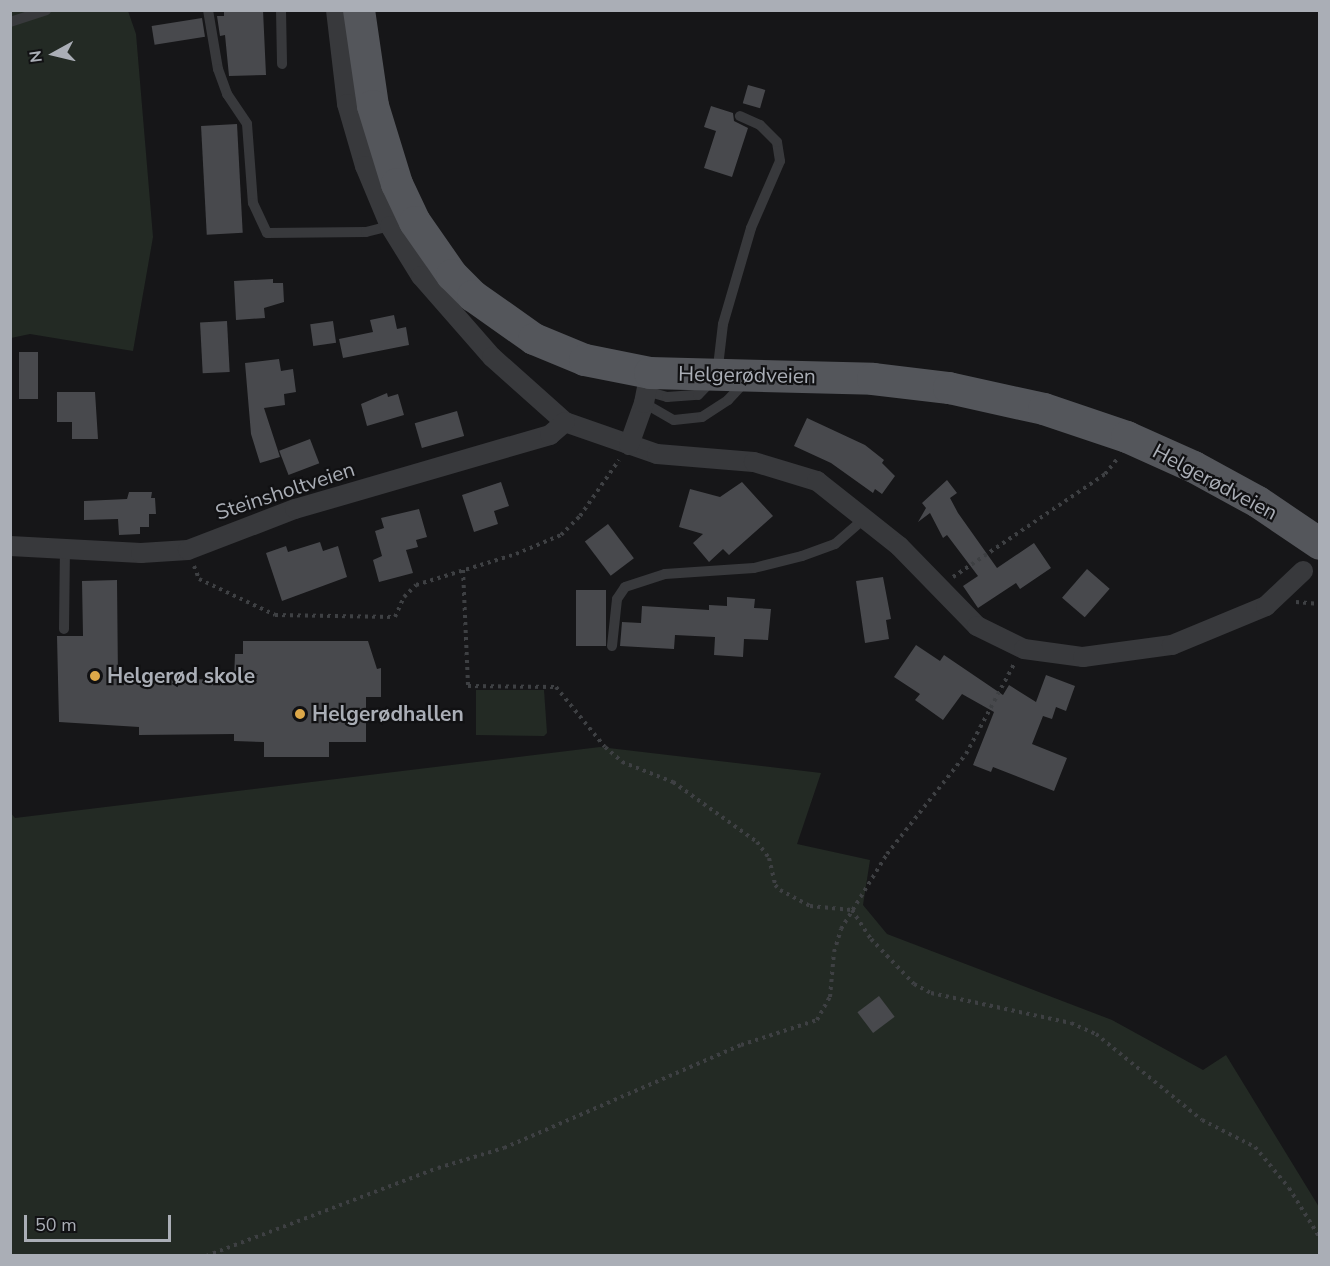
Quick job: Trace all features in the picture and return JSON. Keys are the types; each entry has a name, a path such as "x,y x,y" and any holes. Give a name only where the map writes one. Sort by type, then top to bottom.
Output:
{"main road":[{"name":"Helgerødveien","path":"359,10 373,105 390,165 415,222 452,275 489,310 534,339 647,389 717,375 873,379 949,388 1044,409 1126,437 1228,485 1320,544"}],"street":[{"path":"336,10 347,104 365,166 390,226 421,276 492,357 565,422 657,454 754,462 794,472 817,481 865,518 940,586 977,626 1024,648 1083,657 1172,645 1266,606 1303,571"},
{"path":"629,445 647,389"},
{"name":"Steinsholtveien","path":"10,546 141,553 188,550 295,509 550,435 565,422"}],"lane":[{"path":"10,22 46,10"},
{"path":"208,10 218,69 226,94 247,124 253,203 267,233 366,232 390,226"},
{"path":"280,10 282,64"},
{"path":"717,375 723,324 751,228 780,161 777,142 760,126 740,116"},
{"path":"647,389 674,420 702,417 728,400 751,375"},
{"path":"612,646 617,599 625,587 665,573 754,568 802,556 835,544 865,518"},
{"path":"64,629 65,548"}],"path":[{"path":"940,586 1105,474 1119,457 1126,437"},
{"path":"188,550 199,579 275,615 395,617 404,597 416,585 542,544 568,530 629,445"},
{"path":"463,570 468,686 556,687 605,747 622,762 673,782 757,842 769,858 775,885 780,890 810,906 852,910 900,972 931,993 1071,1023 1096,1034 1202,1120 1254,1147 1290,1188 1320,1238"},
{"path":"206,1256 514,1143 741,1045 817,1020 830,997 837,938 852,910 887,855 966,754 1024,648"}],"shaded area":[{"path":"10,11 128,11 136,34 153,237 133,351 30,334 11,338"},
{"path":"476,690 544,690 547,733 544,736 476,735"},
{"path":"600,747 821,773 797,844 870,860 863,905 887,934 1112,1020 1203,1070 1226,1055 1319,1207 1319,1255 11,1255 10,812 15,818"}],"building":[{"path":"224,10 263,10 266,75 229,76 225,35 220,36 217,16 224,16"},
{"path":"202,18 205,37 155,45 152,26"},
{"path":"748,85 765,90 760,108 743,103"},
{"path":"711,106 733,113 734,121 748,128 732,177 704,168 716,131 704,127"},
{"path":"237,124 243,233 207,235 201,126"},
{"path":"273,279 273,283 283,283 284,302 264,308 265,318 236,320 234,281"},
{"path":"394,315 397,329 406,327 409,345 343,358 339,339 373,332 370,320"},
{"path":"227,321 230,372 203,373 200,322"},
{"path":"333,321 336,343 313,346 310,324"},
{"path":"19,352 38,352 38,399 19,399"},
{"path":"279,359 281,371 293,369 296,392 284,394 285,405 264,408 280,457 260,463 251,434 245,363"},
{"path":"57,392 95,392 98,439 72,439 72,422 57,422"},
{"path":"387,393 388,397 398,394 404,415 367,426 361,404"},
{"path":"457,411 464,436 422,448 415,423"},
{"path":"807,418 865,445 884,460 882,463 895,476 882,494 875,489 873,493 831,463 794,446"},
{"path":"310,439 319,463 289,475 279,451"},
{"path":"947,480 957,493 950,498 958,513 997,568 1034,543 1051,568 1020,589 1016,583 978,608 963,586 978,576 947,535 943,538 930,513 918,522 926,508 922,503"},
{"path":"501,482 509,506 494,511 498,524 474,532 462,495"},
{"path":"742,482 773,516 729,555 723,549 709,562 693,543 703,534 679,527 690,489 720,497"},
{"path":"129,492 152,492 151,498 155,498 156,514 149,514 149,527 140,527 140,534 119,535 118,519 84,520 84,501 127,499"},
{"path":"419,509 427,537 416,540 418,547 406,550 413,573 379,582 373,560 382,556 375,531 384,528 381,518"},
{"path":"608,524 634,558 611,576 585,541"},
{"path":"320,542 323,551 338,546 347,577 282,601 266,553 286,546 288,552"},
{"path":"1087,569 1110,589 1085,617 1062,598"},
{"path":"883,577 891,619 886,620 889,639 865,643 856,581"},
{"path":"117,580 118,680 234,679 235,654 243,654 243,641 368,641 377,669 381,668 381,697 366,697 366,742 329,742 329,757 264,757 264,742 234,741 234,734 139,735 139,727 59,722 57,636 83,636 82,581"},
{"path":"576,590 606,590 606,646 576,646"},
{"path":"727,597 755,599 754,608 771,609 768,640 744,639 743,657 714,655 715,637 675,635 674,649 620,646 622,622 641,623 642,606 709,610 709,605 727,606"},
{"path":"916,645 940,661 944,655 1003,695 1009,685 1036,702 1046,675 1075,686 1066,711 1056,707 1052,719 1043,716 1032,744 1067,758 1054,791 993,767 991,772 973,765 994,712 962,694 943,720 915,700 920,694 894,677"},
{"path":"879,996 895,1017 873,1033 857,1012"}],"place":[{"name":"Helgerød skole","path":"95,676"},
{"name":"Helgerødhallen","path":"300,714"}]}
